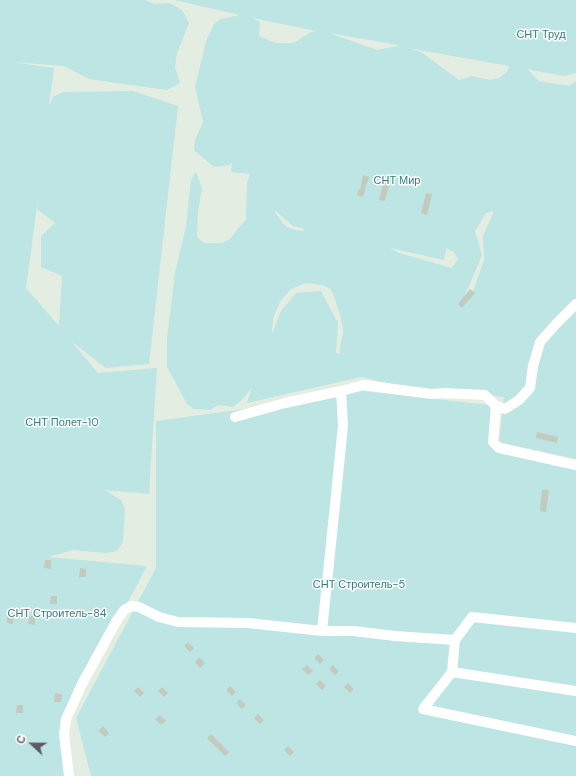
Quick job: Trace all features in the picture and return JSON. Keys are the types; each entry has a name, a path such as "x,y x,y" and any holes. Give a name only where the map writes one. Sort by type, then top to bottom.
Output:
{"street":[{"path":"235,417 285,403 341,391 363,384 432,394 445,393 485,395 496,406 505,409 519,400 530,388 533,366 540,342 576,304"},
{"path":"322,631 342,425 341,391"},
{"path":"496,406 493,442 498,448 576,465"},
{"path":"69,776 64,734 66,719 82,684 117,620 124,610 130,606 139,607 159,618 178,622 248,623 322,631 353,631 395,636 455,640"},
{"path":"576,628 472,617 455,640 452,672 423,709 576,741"},
{"path":"452,672 576,691"}],"green space":[{"path":"0,0 145,0 155,4 170,3 182,10 189,23 177,53 175,67 180,83 167,90 89,79 64,66 11,62 54,68 49,106 53,97 63,92 133,91 178,106 149,364 106,368 71,341 98,373 157,368 149,494 105,490 121,500 125,509 123,542 117,551 106,553 73,550 48,557 147,566 66,719 68,776 0,776","holes":["38,199 37,209 55,223 41,236 41,267 62,276 59,326 26,288"]},
{"path":"174,0 576,0 576,73 564,76 527,69 539,81 569,86 576,81 576,459 499,442 504,397 405,387 361,377 247,403 252,387 245,397 233,407 218,405 210,410 194,409 187,404 167,367 167,339 175,273 186,226 191,180 196,172 202,188 198,212 197,237 204,243 222,243 230,239 246,219 247,183 250,174 231,172 232,162 230,165 214,167 194,150 195,140 203,122 195,87 206,41 214,24 221,19 240,15","holes":["252,18 316,31 311,32 294,43 275,43 259,36 260,22","329,33 398,45 377,50","408,48 509,66 507,72 499,78 490,80 472,76 459,80 421,52","275,210 293,226 304,229 303,231 292,229 284,224","494,211 483,236 484,260 472,294 463,300 482,255 475,231 486,213","390,248 444,260 446,248 454,252 458,259 452,268 399,253","306,283 328,287 336,302 343,326 340,354 336,353 338,323 321,291 296,293 281,311 272,334 273,318 280,302 291,289"]},
{"name":"СНТ Строитель-5","path":"362,391 490,405 492,447 576,470 576,776 91,776 76,718 156,568 156,421 334,397"}],"building":[{"path":"363,175 369,177 363,197 357,195 358,190 360,190"},
{"path":"384,180 390,182 385,201 379,200"},
{"path":"426,193 432,194 427,215 421,213"},
{"path":"470,289 475,293 462,308 458,304"},
{"path":"537,432 558,437 557,443 536,438"},
{"path":"542,490 549,490 546,512 540,511"},
{"path":"45,560 51,560 51,569 44,568"},
{"path":"80,568 86,569 86,577 79,577"},
{"path":"51,596 57,596 57,604 50,604"},
{"path":"7,615 14,615 13,624 7,623"},
{"path":"29,616 35,616 35,625 28,624"},
{"path":"188,642 194,648 190,652 184,646"},
{"path":"318,654 324,660 320,664 314,658"},
{"path":"199,657 205,663 200,668 195,662"},
{"path":"307,665 313,671 308,675 302,669"},
{"path":"333,665 339,671 335,675 329,669"},
{"path":"320,680 326,686 322,690 316,684"},
{"path":"348,683 354,689 350,693 344,687"},
{"path":"230,686 236,692 232,696 226,690"},
{"path":"138,687 144,693 140,697 134,691"},
{"path":"162,687 168,693 164,697 158,691"},
{"path":"55,693 62,694 61,702 54,702"},
{"path":"240,699 246,705 242,709 236,703"},
{"path":"17,705 23,705 23,713 16,713"},
{"path":"258,714 264,720 260,724 254,718"},
{"path":"160,715 166,721 161,725 155,719"},
{"path":"103,726 109,733 105,737 99,731"},
{"path":"211,734 229,752 225,756 207,738"},
{"path":"288,746 294,752 290,756 284,750"}],"park label":[{"name":"СНТ Труд","path":"541,35"},
{"name":"СНТ Мир","path":"397,181"},
{"name":"СНТ Полет-10","path":"62,423"},
{"name":"СНТ Строитель-84","path":"57,614"}]}
